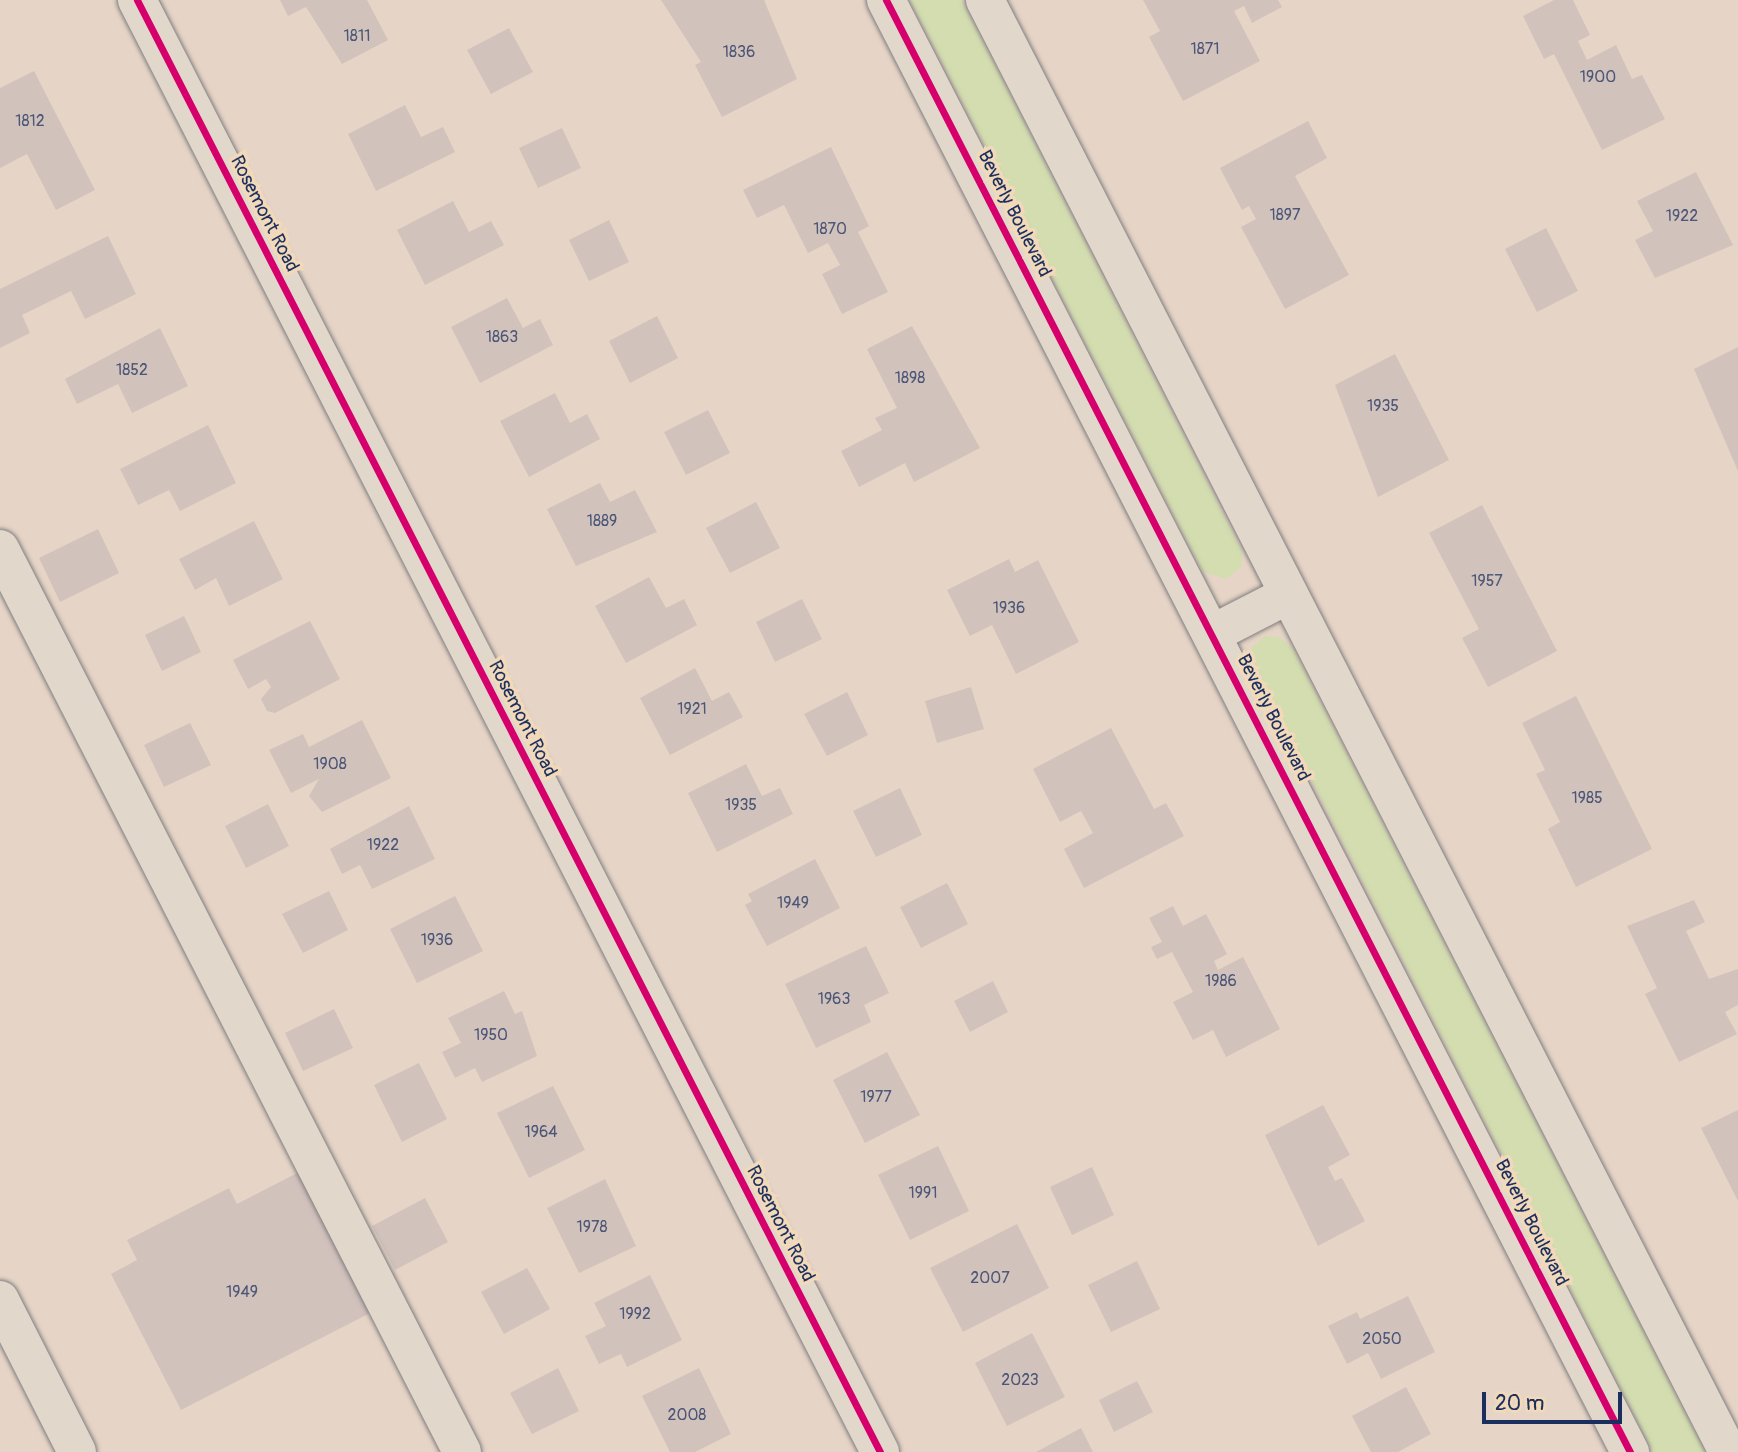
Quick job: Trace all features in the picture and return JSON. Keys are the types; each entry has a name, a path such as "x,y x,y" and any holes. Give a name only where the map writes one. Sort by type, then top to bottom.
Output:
{"street":[{"name":"Rosemont Road","path":"137,0 880,1452"},
{"name":"Beverly Boulevard","path":"886,0 1630,1452"},
{"path":"985,0 1728,1452"},
{"path":"0,549 462,1452"},
{"path":"1212,634 1288,595"},
{"path":"0,1300 77,1452"}],"green space":[{"path":"910,0 962,0 1242,551 1242,566 1227,579 1203,572"},
{"path":"1265,636 1280,637 1293,649 1705,1452 1653,1452 1251,661 1252,647"}],"building":[{"path":"280,0 367,0 388,40 342,64 306,7 288,16"},
{"path":"661,0 764,0 797,79 722,117 695,65 701,62"},
{"path":"1143,0 1278,0 1282,7 1252,23 1244,6 1234,11 1260,61 1183,101 1149,37 1160,31"},
{"path":"1554,0 1573,0 1590,35 1578,41 1587,60 1616,45 1632,79 1642,75 1665,119 1602,150 1554,54 1544,59 1523,16"},
{"path":"509,28 533,72 491,94 467,50"},
{"path":"34,71 95,190 56,210 27,154 0,168 0,88"},
{"path":"405,105 421,137 443,127 455,152 376,191 348,134"},
{"path":"1308,121 1327,158 1295,176 1349,275 1285,309 1241,227 1256,219 1249,206 1242,210 1220,168"},
{"path":"562,128 581,168 538,188 519,148"},
{"path":"831,147 869,226 858,232 888,292 842,314 822,274 840,265 828,243 808,253 784,205 757,218 743,190"},
{"path":"1696,172 1733,245 1655,278 1635,240 1653,231 1637,201"},
{"path":"453,201 469,232 491,221 504,245 425,285 397,230"},
{"path":"609,220 629,262 589,281 569,240"},
{"path":"1546,228 1578,291 1537,312 1505,249"},
{"path":"108,236 136,294 85,319 71,291 22,315 30,333 0,348 0,289"},
{"path":"507,298 523,328 540,319 553,345 480,383 451,327"},
{"path":"657,316 678,358 630,383 609,341"},
{"path":"912,326 980,448 914,482 905,463 859,487 841,451 882,430 875,418 897,408 867,349"},
{"path":"160,328 188,386 132,413 118,384 77,404 65,379"},
{"path":"1738,347 1738,471 1694,369"},
{"path":"1395,354 1449,460 1378,497 1335,385"},
{"path":"555,393 570,423 587,414 600,439 529,477 500,421"},
{"path":"708,410 730,453 686,475 664,432"},
{"path":"208,425 236,483 180,511 169,490 138,505 120,469"},
{"path":"600,483 610,502 635,490 657,532 576,566 547,509"},
{"path":"756,502 780,548 730,573 706,528"},
{"path":"1482,505 1557,651 1488,687 1462,638 1479,629 1429,533"},
{"path":"254,521 283,579 229,606 216,578 195,590 179,559"},
{"path":"98,529 119,573 60,602 39,558"},
{"path":"1009,559 1015,572 1038,560 1079,642 1016,674 992,625 970,636 947,590"},
{"path":"649,577 666,608 684,599 697,625 626,663 595,606"},
{"path":"802,599 822,639 775,662 756,622"},
{"path":"184,616 201,652 162,671 145,635"},
{"path":"310,621 340,679 275,713 267,711 261,699 271,687 266,679 248,689 233,660"},
{"path":"695,668 712,701 729,692 743,717 670,755 640,698"},
{"path":"971,687 984,729 937,743 925,701"},
{"path":"847,692 868,735 827,756 804,714"},
{"path":"1576,696 1652,849 1576,887 1548,829 1560,822 1536,774 1545,770 1522,723"},
{"path":"362,720 391,778 322,812 309,796 319,779 291,793 269,750 303,734 309,747"},
{"path":"190,723 211,765 164,787 144,745"},
{"path":"1111,728 1154,809 1166,803 1184,836 1084,888 1064,849 1093,833 1081,811 1060,822 1033,769"},
{"path":"746,764 762,796 780,788 793,814 717,852 688,793"},
{"path":"900,788 922,835 876,857 853,811"},
{"path":"268,804 289,846 246,868 225,826"},
{"path":"409,806 435,859 372,889 360,865 342,874 330,849"},
{"path":"815,859 840,908 767,946 745,905 752,901 748,894"},
{"path":"947,883 968,924 921,948 900,907"},
{"path":"329,891 348,930 303,953 282,914"},
{"path":"455,896 483,951 417,983 390,929"},
{"path":"1694,900 1705,922 1686,931 1709,979 1738,969 1738,1005 1725,1012 1737,1034 1679,1062 1645,994 1657,988 1627,926"},
{"path":"1173,906 1183,926 1206,914 1227,954 1214,961 1218,970 1243,957 1280,1029 1226,1057 1213,1030 1193,1040 1173,1002 1193,992 1172,952 1157,959 1151,947 1162,942 1149,918"},
{"path":"866,946 889,993 864,1005 871,1022 816,1048 785,984"},
{"path":"993,981 1008,1012 970,1032 954,1001"},
{"path":"504,991 515,1014 522,1011 537,1056 482,1082 475,1068 455,1078 442,1052 461,1043 448,1018"},
{"path":"334,1009 353,1048 303,1071 285,1033"},
{"path":"887,1052 920,1115 865,1143 833,1080"},
{"path":"419,1063 447,1119 402,1142 374,1085"},
{"path":"553,1086 585,1150 529,1178 497,1113"},
{"path":"1323,1105 1350,1155 1328,1167 1335,1181 1342,1178 1365,1221 1318,1246 1265,1135"},
{"path":"1738,1110 1738,1201 1701,1128"},
{"path":"938,1146 969,1211 910,1240 878,1175"},
{"path":"1092,1167 1114,1215 1072,1235 1050,1187"},
{"path":"301,1171 374,1311 181,1410 111,1274 137,1260 127,1240 229,1188 237,1204"},
{"path":"605,1179 636,1246 579,1273 547,1208"},
{"path":"425,1198 448,1242 395,1270 372,1226"},
{"path":"1017,1224 1049,1288 963,1332 930,1268"},
{"path":"1137,1261 1160,1309 1111,1332 1088,1285"},
{"path":"527,1268 550,1309 504,1334 481,1292"},
{"path":"650,1275 682,1340 627,1367 621,1354 599,1364 585,1336 606,1326 594,1303"},
{"path":"1408,1296 1435,1352 1381,1379 1368,1353 1347,1364 1328,1326 1357,1312 1360,1319"},
{"path":"1032,1333 1065,1397 1007,1426 975,1363"},
{"path":"558,1368 579,1411 532,1434 510,1393"},
{"path":"699,1368 731,1434 695,1452 670,1452 642,1396"},
{"path":"1137,1381 1153,1412 1114,1432 1099,1400"},
{"path":"1406,1387 1431,1434 1398,1452 1371,1452 1352,1416"},
{"path":"1081,1428 1093,1452 1036,1452"}],"cycle path":[{"path":"137,0 880,1452"},
{"path":"886,0 1630,1452"}]}
